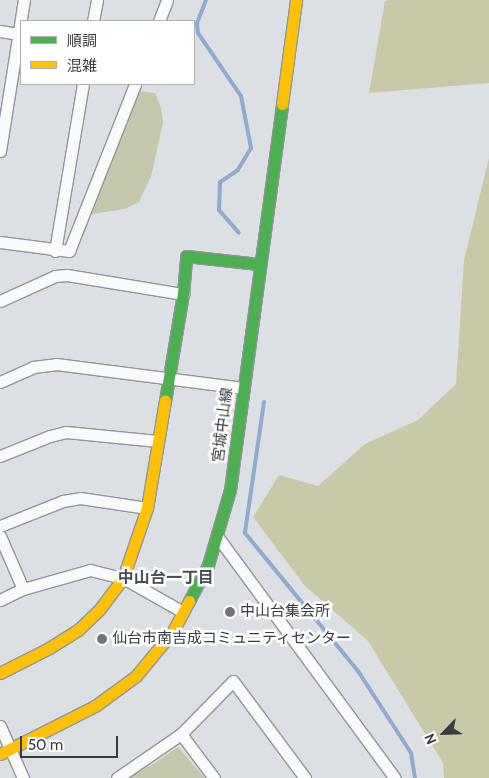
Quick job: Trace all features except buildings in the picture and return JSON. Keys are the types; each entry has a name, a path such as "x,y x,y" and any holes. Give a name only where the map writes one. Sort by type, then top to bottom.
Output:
{"street":[{"path":"20,20 24,0"},
{"path":"93,20 97,0"},
{"path":"159,20 166,0"},
{"name":"宮城中山線","path":"5,752 95,706 136,676 173,631 208,566 230,490 296,0"},
{"path":"0,152 4,104 20,23"},
{"path":"0,31 18,34"},
{"path":"54,251 83,85"},
{"path":"0,242 54,251 69,251 136,85"},
{"path":"0,673 49,648 78,630 100,610 123,578 133,554 147,508 182,294 186,256 259,264"},
{"path":"0,301 55,276 67,275 182,294"},
{"path":"0,382 33,367 56,364 243,388"},
{"path":"0,456 50,436 66,432 158,441"},
{"path":"0,526 63,501 80,498 147,508"},
{"path":"0,536 23,589"},
{"path":"217,536 395,778"},
{"path":"0,600 23,589 90,570 123,578 183,612"},
{"path":"118,778 181,734 233,681 305,778"},
{"path":"0,726 5,752 23,778"},
{"path":"181,734 214,778"}],"green space":[{"path":"489,0 489,83 369,93 385,1"},
{"path":"139,91 155,93 161,108 163,123 151,177 139,202 125,209 92,214"},
{"path":"489,158 489,778 444,778 443,763 368,641 305,586 253,517 279,475 318,486 365,444 418,420 456,384 464,260"},
{"path":"178,747 205,778 128,778 155,763"}],"waterway":[{"path":"206,0 197,24 198,33 241,96 251,148 238,170 220,182 219,210 239,233"},
{"path":"264,402 245,533 358,671 411,753 415,778"}],"traffic: fast":[{"path":"189,601 208,565 230,490 282,104"},
{"path":"165,401 183,294 186,256 259,264"}],"traffic: slow":[{"path":"282,104 296,0"},
{"path":"0,673 49,648 78,630 99,610 123,578 147,508 165,401"},
{"path":"0,754 95,706 136,676 173,631 189,601"}],"place":[{"name":"中山台集会所","path":"230,612"},
{"name":"仙台市南吉成コミュニティセンター","path":"102,639"}],"district":[{"name":"中山台一丁目","path":"166,578"}]}
